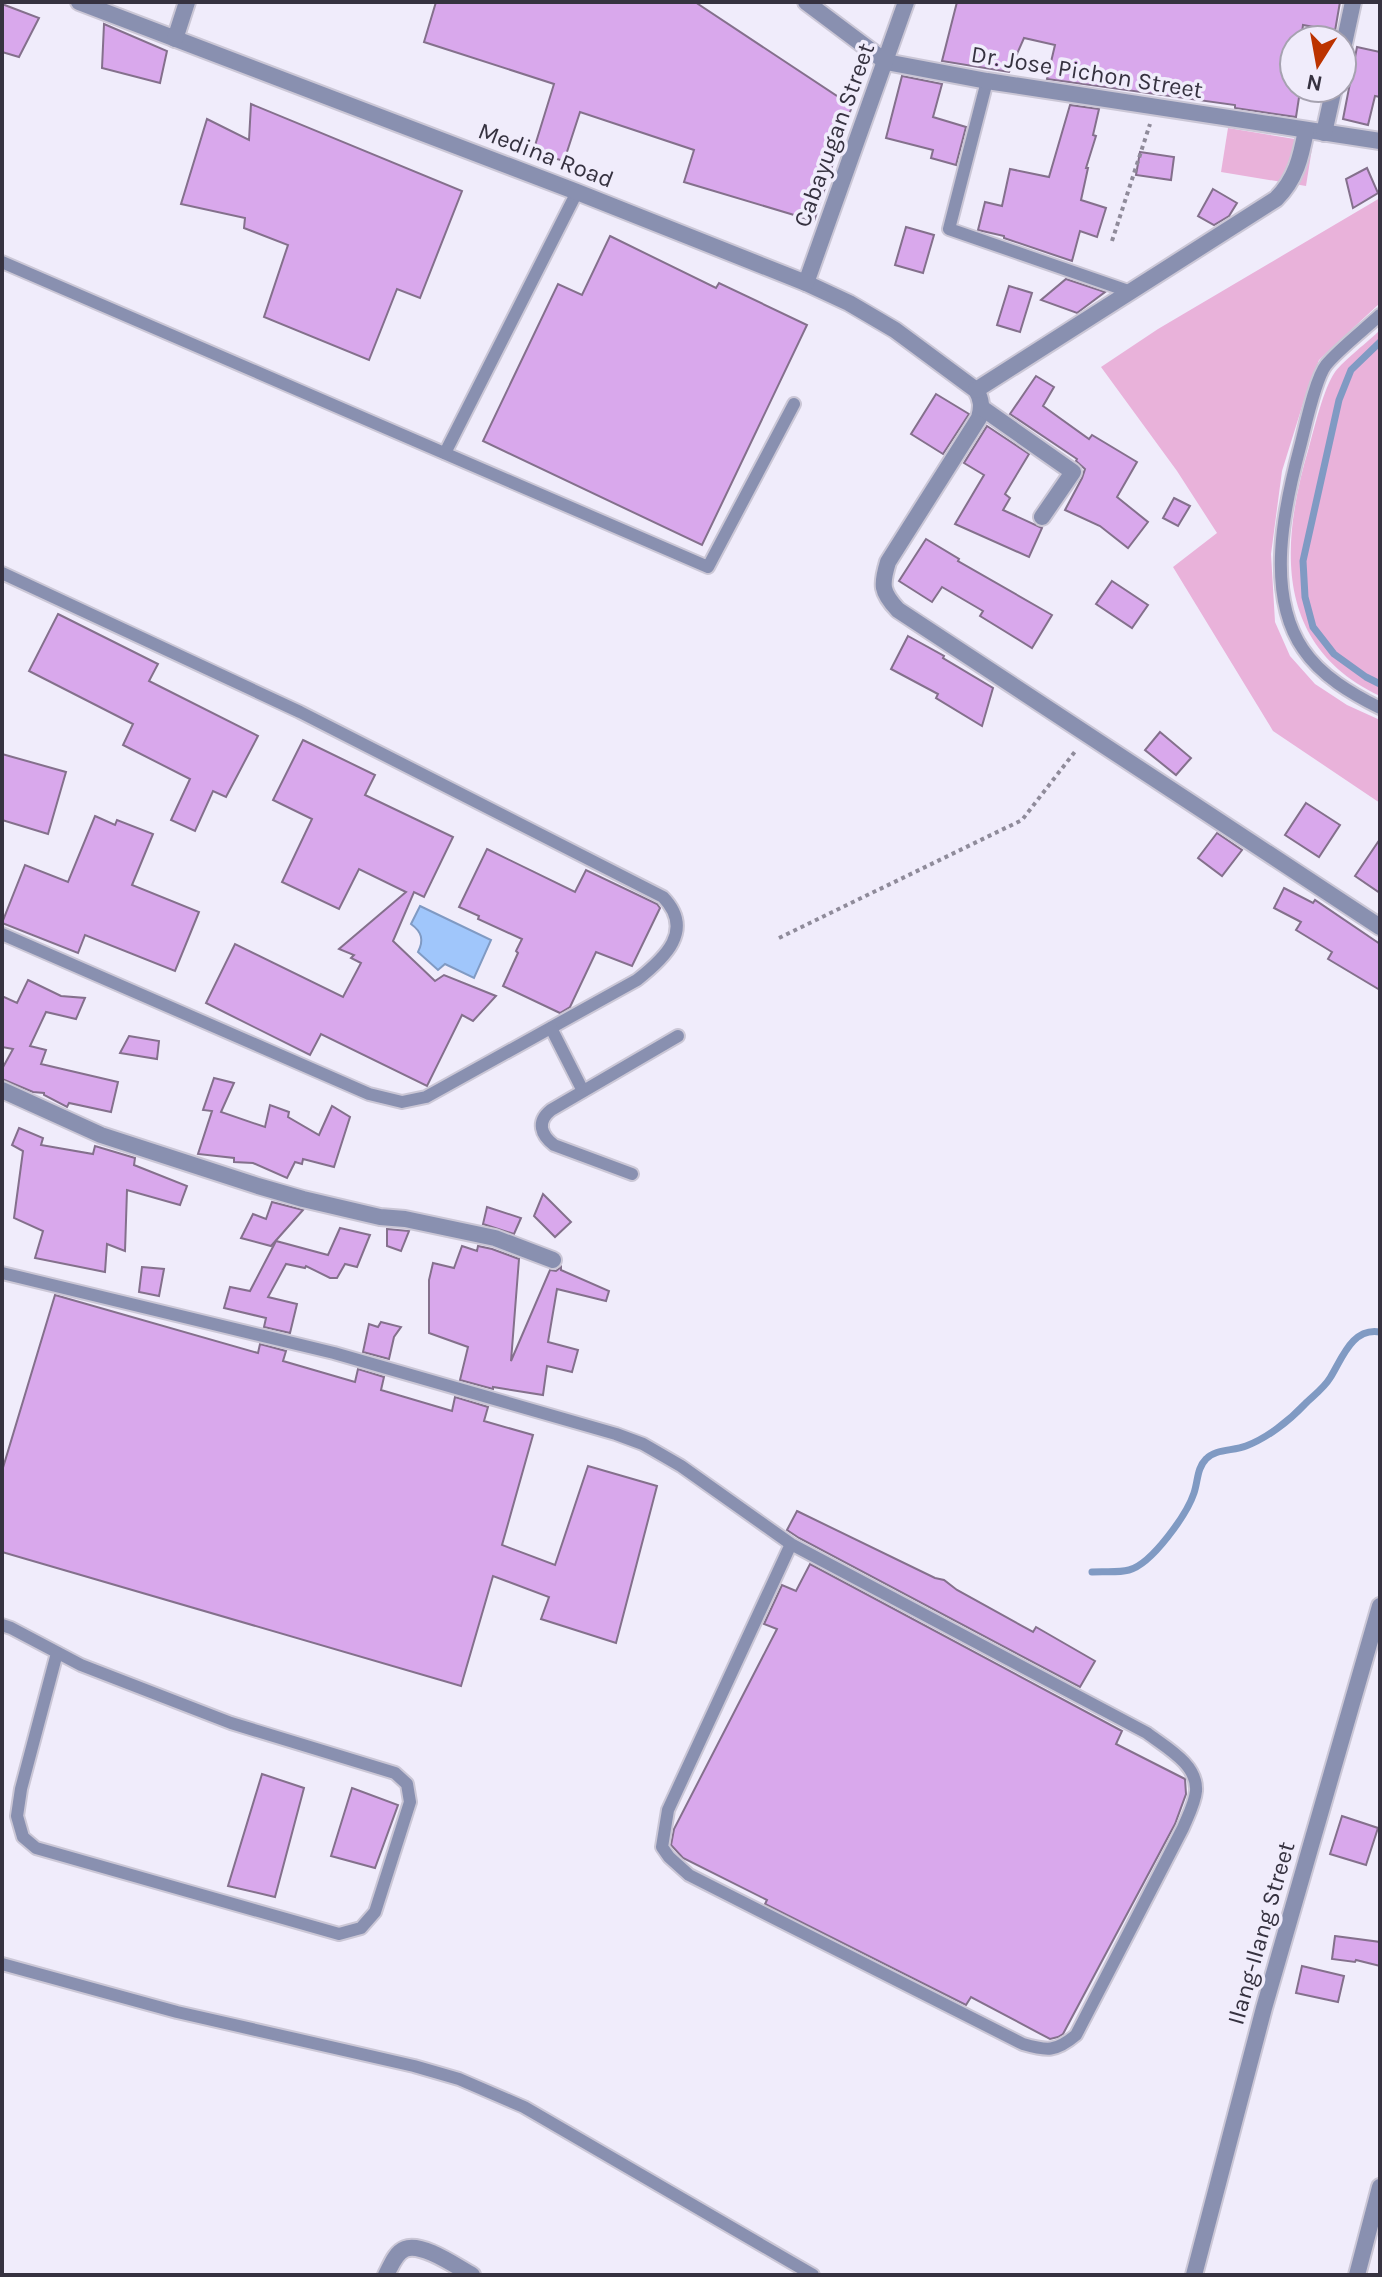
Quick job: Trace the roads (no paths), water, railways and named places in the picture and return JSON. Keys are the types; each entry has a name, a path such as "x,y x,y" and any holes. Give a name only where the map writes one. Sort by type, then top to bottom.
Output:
{"street":[{"name":"Medina Road","path":"79,2 806,283 895,330 976,390"},
{"path":"175,39 187,2"},
{"name":"Dr. Jose Pichon Street","path":"806,2 886,62 987,81 1380,141"},
{"name":"Cabayugan Street","path":"806,283 906,2"},
{"path":"1348,24 1353,2"},
{"path":"1324,133 1330,104"},
{"path":"1306,130 1297,169 1288,187 1276,199 976,390 982,408 979,418 888,562 882,586 886,597 898,610 1380,927"},
{"path":"982,408 1073,472 1042,517"},
{"path":"2,1090 101,1135 258,1186 380,1217 405,1219 495,1238 553,1260"},
{"name":"Ilang-Ilang Street","path":"1194,2275 1264,2008 1380,1606"},
{"path":"1357,2275 1380,2187"},
{"path":"386,2275 403,2249 414,2248 425,2250 472,2275"}],"lane":[{"path":"987,81 949,229 1131,292"},
{"path":"445,453 577,192"},
{"path":"2,262 708,567 794,404"},
{"path":"1380,315 1325,366 1293,472 1281,553 1288,622 1303,650 1324,673 1356,697 1380,708"},
{"path":"2,573 300,712 663,897 672,907 676,936 669,951 637,980 426,1097 402,1102 384,1099 2,934"},
{"path":"551,1028 583,1091"},
{"path":"632,1174 554,1145 541,1131 541,1122 545,1115 583,1091 678,1036"},
{"path":"2,1273 334,1353 643,1444 681,1466 791,1544 1147,1733 1175,1754 1194,1776 1196,1794 1183,1828 1076,2035 1062,2047 1043,2050 1023,2044 689,1875 662,1847 668,1810 791,1544"},
{"path":"2,1625 81,1665 231,1723 395,1773 407,1784 410,1802 375,1912 361,1928 339,1934 36,1848 23,1837 17,1816 21,1789 57,1653"},
{"path":"2,1964 177,2012 459,2079 524,2107 813,2275"}],"water":[{"path":"420,906 491,940 474,978 445,964 438,970 418,952 421,936 411,924"}],"waterway":[{"path":"1380,342 1351,370 1339,400 1303,561 1305,597 1313,627 1334,654 1380,684"},
{"path":"1092,1572 1129,1570 1148,1558 1168,1537 1184,1513 1206,1459 1219,1452 1246,1446 1277,1428 1325,1385 1355,1339 1362,1334 1380,1332"}]}
